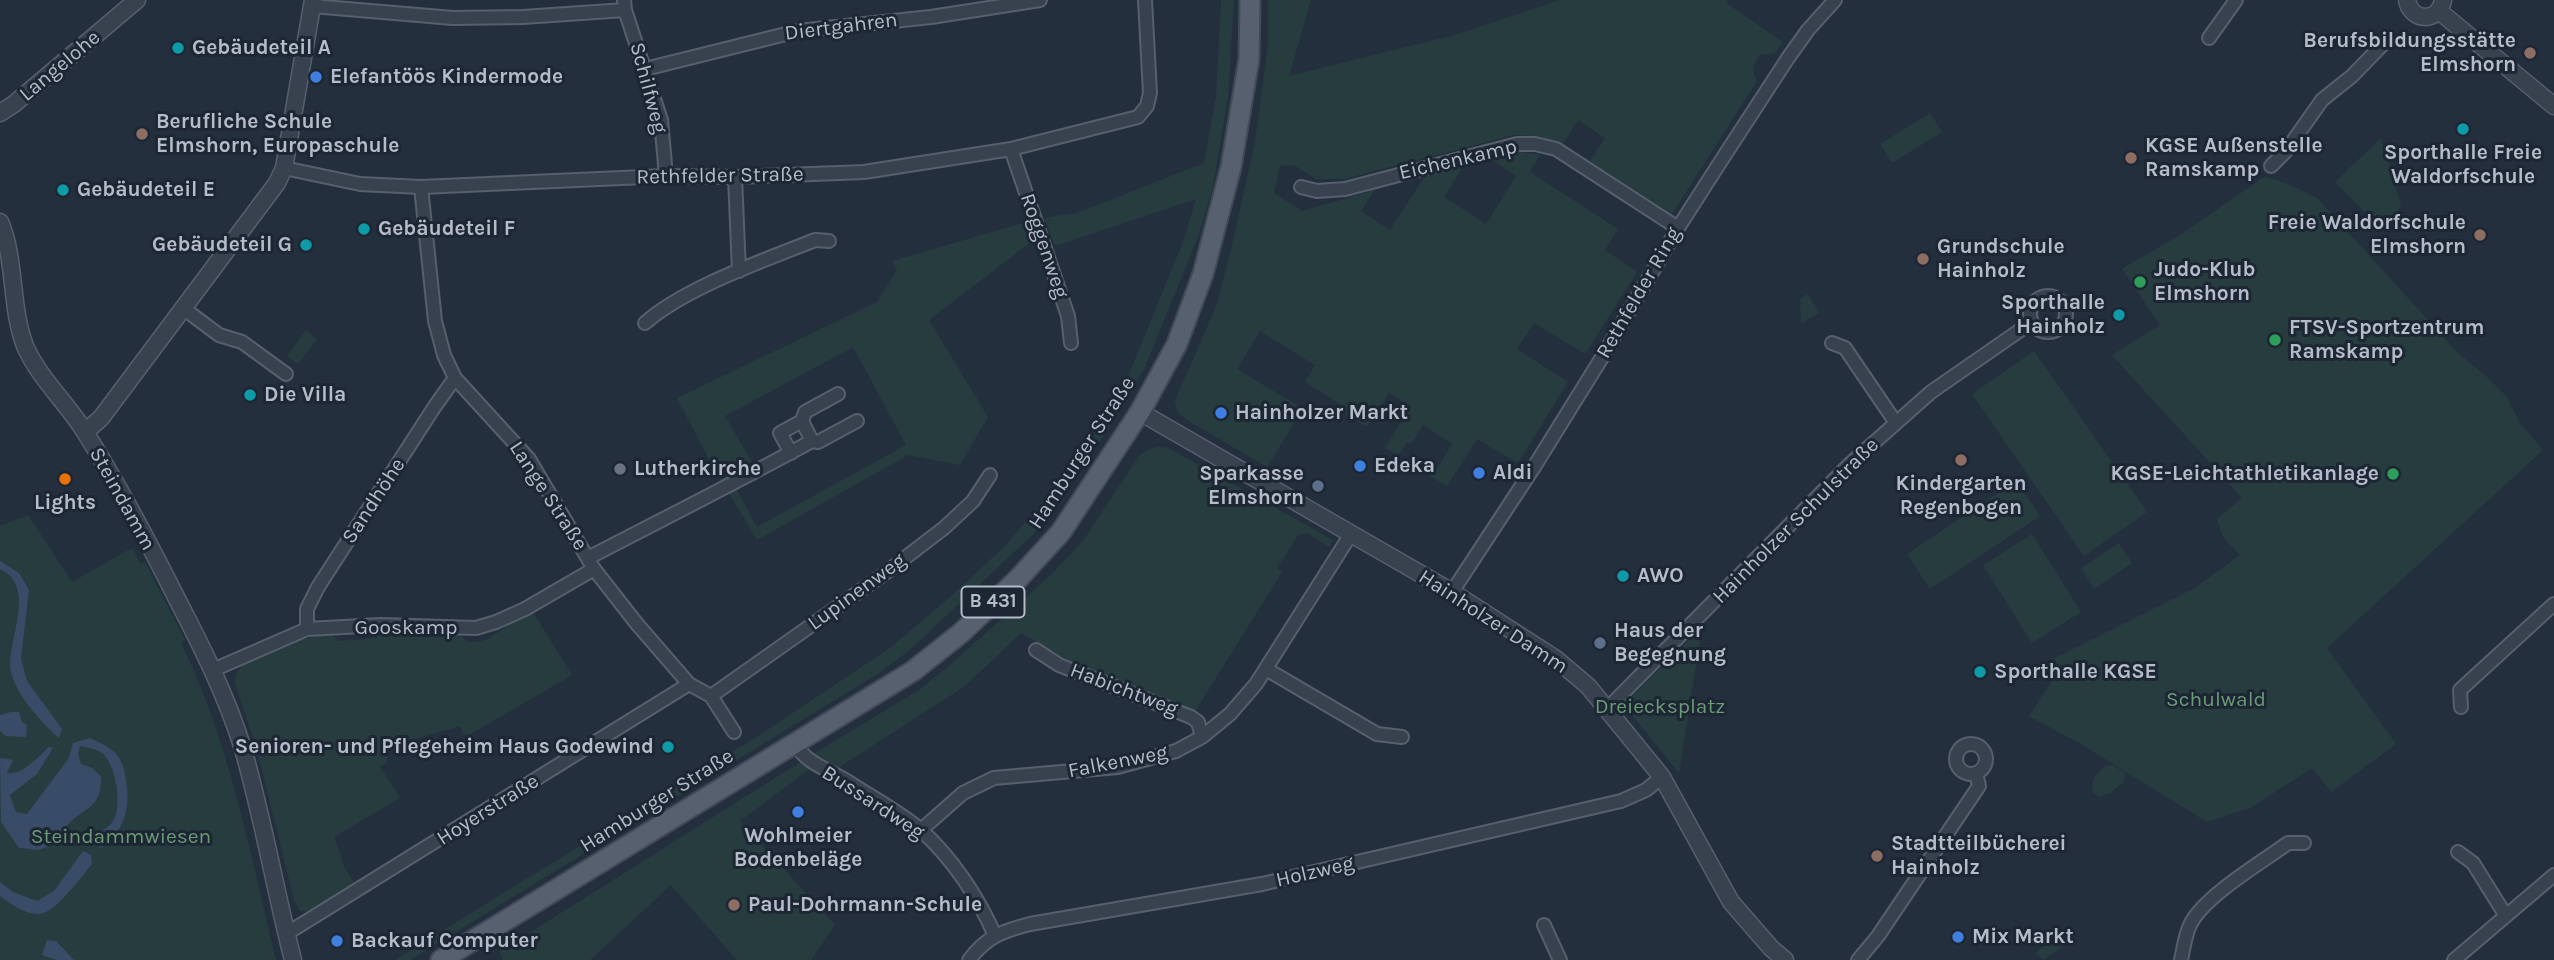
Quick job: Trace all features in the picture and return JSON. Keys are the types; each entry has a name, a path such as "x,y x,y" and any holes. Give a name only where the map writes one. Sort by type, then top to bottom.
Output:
{"main road":[{"name":"Hamburger Straße","path":"442,960 913,671 961,633 1061,532 1140,412 1177,344 1206,263 1231,167 1246,79 1250,0"}],"street":[{"name":"Langelohe","path":"0,122 7,109 137,0"},
{"name":"Diertgahren","path":"645,69 798,31 944,15 1040,0"},
{"name":"Rethfelder Straße","path":"284,168 360,184 421,187 666,176 734,177 864,172 1011,149 1138,117 1147,106 1150,93 1145,0"},
{"name":"Rethfelder Ring","path":"1452,592 1591,376 1678,228 1788,58 1835,0"},
{"path":"2209,38 2235,0"},
{"path":"2407,0 2409,9 2419,17 2430,17 2441,5 2554,106"},
{"path":"313,3 453,18 523,17 625,5"},
{"name":"Steindamm","path":"293,960 243,749 212,670 177,598 85,432 100,418 277,183 284,168 313,3"},
{"name":"Schilfweg","path":"625,5 661,120 666,176"},
{"path":"2271,166 2286,151 2322,100 2352,76 2387,40"},
{"name":"Eichenkamp","path":"1301,187 1317,191 1345,188 1517,144 1535,144 1556,149 1678,228"},
{"name":"Roggenweg","path":"1011,149 1068,316 1072,343"},
{"path":"734,177 739,271"},
{"name":"Lange Straße","path":"421,187 435,321 444,355 455,378 529,459 591,563 637,624 689,684 711,696 734,732"},
{"path":"0,222 16,316 26,348 85,432"},
{"path":"645,323 662,309 739,271 815,240 829,241"},
{"path":"183,308 219,335 242,342 286,374"},
{"name":"Hainholzer Schulstraße","path":"1608,708 1828,485 1896,423 1931,392 2032,322"},
{"name":"Hainholzer Schulstraße","path":"1832,343 1845,348 1896,423"},
{"name":"Sandhöhe","path":"307,628 307,609 318,587 455,378"},
{"path":"791,453 780,433 802,421 805,412 838,394"},
{"name":"Hainholzer Damm","path":"1140,412 1452,592 1556,659 1588,686 1662,777 1731,902 1785,960"},
{"path":"802,421 812,441"},
{"name":"Gooskamp","path":"212,670 307,628 381,625 476,628 496,622 525,609 591,563 812,441 818,442 857,421"},
{"name":"Lupinenweg","path":"711,696 884,574 944,528 973,501 990,475"},
{"name":"Falkenweg","path":"921,830 963,793 994,779 1118,767 1176,751 1202,737 1245,698 1351,534"},
{"path":"2460,707 2459,690 2554,604"},
{"name":"Habichtweg","path":"1036,650 1059,665 1191,717 1198,722 1202,737"},
{"path":"1266,669 1377,734 1402,737"},
{"name":"Hoyerstraße","path":"286,934 689,684"},
{"name":"Bussardweg","path":"794,743 808,761 852,784 921,830 941,850 980,905 995,936"},
{"path":"1858,960 1878,936 1979,786 1976,773"},
{"name":"Holzweg","path":"970,960 977,950 995,936 1030,924 1262,884 1621,801 1646,790 1662,777"},
{"path":"2181,960 2186,933 2208,902 2288,843 2304,843"},
{"path":"2458,852 2473,863 2506,916"},
{"path":"2454,960 2554,875"},
{"path":"1544,925 1560,960"}],"green space":[{"path":"1221,0 1234,0 1228,97 1213,187 1198,237 1145,367 1107,431 1033,534 911,649 879,673 410,960 395,960 763,733 890,648 1007,544 1091,435 1127,379 1183,242 1196,199 1055,246 1044,218 1077,213 1204,163 1216,97"},
{"path":"1268,0 1311,0 1289,76 1455,35 1560,0 1728,0 1726,3 1783,42 1775,53 1760,55 1754,64 1757,81 1672,214 1590,161 1605,138 1578,120 1563,144 1538,136 1514,135 1344,179 1316,179 1294,165 1280,166 1274,193 1302,211 1375,190 1361,211 1390,230 1425,176 1464,165 1444,197 1486,224 1516,176 1490,158 1519,152 1540,155 1530,172 1618,229 1605,250 1637,272 1585,354 1534,323 1517,349 1568,382 1518,463 1477,439 1447,486 1423,472 1428,464 1437,469 1452,444 1423,425 1411,444 1407,442 1398,456 1385,448 1411,406 1389,393 1367,427 1337,409 1340,404 1305,382 1315,365 1260,331 1237,369 1303,409 1267,467 1187,420 1177,411 1175,401 1217,304 1255,142 1268,44"},
{"path":"1930,113 1942,132 1892,163 1880,144"},
{"path":"2381,138 2401,205 2397,213 2382,223 2374,221 2335,182"},
{"name":"Schulwald","path":"2264,177 2283,182 2316,197 2457,352 2506,396 2520,423 2543,450 2327,648 2396,744 2331,792 2312,768 2252,807 2207,822 2081,744 2029,716 2061,667 2053,659 2195,588 2240,555 2223,537 2217,519 2242,498 2112,355 2160,325 2122,269 2183,233"},
{"path":"1030,221 1036,238 929,320 988,417 960,465 908,455 757,540 729,493 736,489 757,527 906,445 853,347 725,416 755,467 722,484 677,398 877,302 897,270 892,261"},
{"path":"1808,294 1819,313 1801,323 1800,299"},
{"path":"306,330 317,339 298,364 287,356"},
{"path":"2034,351 2147,512 2084,556 1972,394"},
{"path":"1168,448 1333,540 1329,547 1307,533 1298,535 1277,568 1282,572 1194,713 1062,657 1021,633 965,686 838,768 813,754 919,690 950,665 1052,574 1083,541 1139,456 1149,449"},
{"path":"2016,481 2040,516 1930,589 1907,554"},
{"name":"Steindammwiesen","path":"28,515 72,582 132,548 141,564 145,562 185,640 181,643 198,681 226,759 276,960 0,960 0,526"},
{"path":"2032,534 2081,612 2032,643 1983,565"},
{"path":"2119,543 2132,563 2094,589 2081,568"},
{"path":"534,614 572,675 469,735 463,734 460,726 386,747 387,762 380,767 400,798 334,837 345,868 355,884 311,912 300,911 294,900 257,750 235,683 238,672 246,663 273,648 330,633 339,641 375,638 382,631 461,635 466,641 477,642 490,638 510,624"},
{"name":"Dreiecksplatz","path":"1702,627 1679,773 1624,705"},
{"path":"802,761 812,767 740,821 835,925 811,960 737,960 671,885 590,960 503,960 499,952"},
{"path":"2113,765 2125,773 2124,782 2110,793 2098,797 2092,791 2093,779 2104,766"},
{"path":"2061,928 2076,938 2043,960 2036,953"}],"water":[{"path":"0,561 19,573 29,590 21,659 27,681 62,729 59,738 24,699 11,672 10,660 19,602 17,589 11,577 0,569"},
{"path":"19,712 22,722 27,725 26,737 6,736 0,731 0,715"},
{"path":"90,738 114,752 123,768 127,791 126,810 115,835 101,848 95,842 116,815 117,786 111,766 102,753 80,746 78,754 81,764 92,768 101,776 95,802 72,820 50,845 39,850 19,848 1,822 0,758 13,760 7,773 13,773 30,765 49,747 53,748 37,774 10,795 16,812 27,814 69,758 73,743"},
{"path":"83,851 91,855 92,864 68,893 46,912 29,913 0,896 0,882 13,892 37,901 54,891"},
{"path":"47,940 56,941 74,960 57,960 42,955"}],"place":[{"name":"Gebäudeteil A","path":"178,48"},
{"name":"Berufsbildungsstätte Elmshorn","path":"2530,53"},
{"name":"Elefantöös Kindermode","path":"316,77"},
{"name":"Sporthalle Freie Waldorfschule","path":"2463,129"},
{"name":"Berufliche Schule Elmshorn, Europaschule","path":"142,134"},
{"name":"KGSE Außenstelle Ramskamp","path":"2131,158"},
{"name":"Gebäudeteil E","path":"63,190"},
{"name":"Gebäudeteil F","path":"364,229"},
{"name":"Freie Waldorfschule Elmshorn","path":"2480,235"},
{"name":"Gebäudeteil G","path":"306,245"},
{"name":"Grundschule Hainholz","path":"1923,259"},
{"name":"Judo-Klub Elmshorn","path":"2140,282"},
{"name":"Sporthalle Hainholz","path":"2119,315"},
{"name":"FTSV-Sportzentrum Ramskamp","path":"2275,340"},
{"name":"Die Villa","path":"250,395"},
{"name":"Hainholzer Markt","path":"1221,413"},
{"name":"Kindergarten Regenbogen","path":"1961,460"},
{"name":"Edeka","path":"1360,466"},
{"name":"Lutherkirche","path":"620,469"},
{"name":"Aldi","path":"1479,473"},
{"name":"KGSE-Leichtathletikanlage","path":"2393,474"},
{"name":"Lights","path":"65,479"},
{"name":"Sparkasse Elmshorn","path":"1318,486"},
{"name":"AWO","path":"1623,576"},
{"name":"Haus der Begegnung","path":"1600,643"},
{"name":"Sporthalle KGSE","path":"1980,672"},
{"name":"Senioren- und Pflegeheim Haus Godewind","path":"668,747"},
{"name":"Wohlmeier Bodenbeläge","path":"798,812"},
{"name":"Stadtteilbücherei Hainholz","path":"1877,856"},
{"name":"Paul-Dohrmann-Schule","path":"734,905"},
{"name":"Mix Markt","path":"1958,937"},
{"name":"Backauf Computer","path":"337,941"}]}
